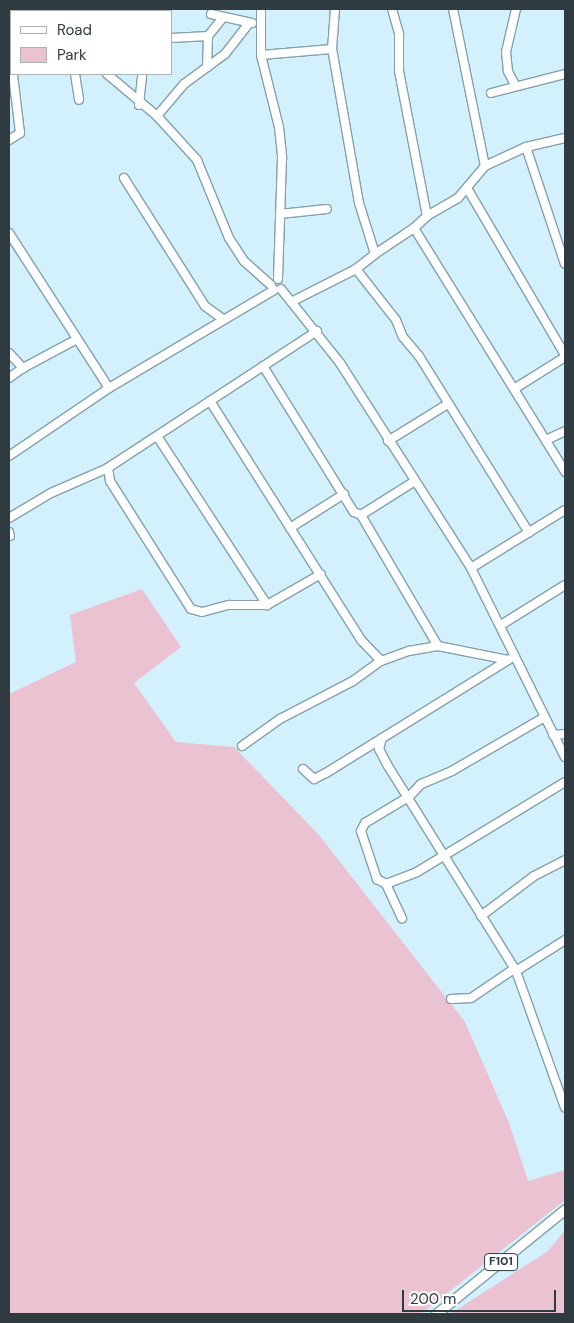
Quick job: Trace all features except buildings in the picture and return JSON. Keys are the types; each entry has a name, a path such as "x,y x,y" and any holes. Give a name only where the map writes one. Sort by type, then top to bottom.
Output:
{"main road":[{"name":"F101","path":"436,1314 565,1209"}],"street":[{"path":"9,456 109,388 282,282 278,279 280,214 279,127 261,55 258,23 261,9"},
{"path":"335,9 332,49 360,203 375,254"},
{"path":"392,9 398,34 399,71 427,216"},
{"path":"453,9 485,166"},
{"path":"515,85 508,71 506,52 516,9"},
{"path":"211,11 222,19 258,23"},
{"path":"211,11 212,27"},
{"path":"207,67 208,36 212,27 222,19"},
{"path":"157,116 184,84 225,54 249,22"},
{"path":"172,38 208,36"},
{"path":"261,55 332,49"},
{"path":"491,92 565,74"},
{"path":"75,75 79,100"},
{"path":"108,75 139,105 157,116 197,160 219,219 239,253 275,288 293,301 317,331 471,568 501,625 512,658 565,757"},
{"path":"139,105 142,75"},
{"path":"9,140 20,133 12,78"},
{"path":"293,301 356,269 414,228 427,216 452,203 485,166 526,147 565,138"},
{"path":"526,147 565,264"},
{"path":"124,178 205,306 223,319"},
{"path":"467,188 565,356 514,390"},
{"path":"280,214 327,209"},
{"path":"414,228 565,472"},
{"path":"9,232 109,388"},
{"path":"356,269 396,320 446,405 529,533"},
{"path":"9,518 108,468 317,331"},
{"path":"9,378 23,368 77,339"},
{"path":"9,353 23,368"},
{"path":"263,366 354,512 361,515 438,646"},
{"path":"210,401 361,640 381,661"},
{"path":"388,441 446,405"},
{"path":"546,440 565,431"},
{"path":"157,436 267,606"},
{"path":"108,468 110,481 191,609 202,612 229,605 267,606 320,574"},
{"path":"361,515 415,481"},
{"path":"290,528 344,494"},
{"path":"471,568 565,510"},
{"path":"501,625 565,585"},
{"path":"242,746 280,719 314,703 381,661 438,646 512,658"},
{"path":"303,769 314,779 512,658"},
{"path":"402,919 386,884 377,879 361,831 366,823 410,796 421,784 452,771 543,718"},
{"path":"553,735 565,734"},
{"path":"382,738 381,753 410,796 515,970 562,1082 565,1108"},
{"path":"386,884 445,856 565,782"},
{"path":"481,916 534,876 565,860"},
{"path":"451,999 471,998 515,970 565,942"}],"green space":[{"path":"142,589 181,647 134,683 176,742 234,747 319,835 465,1022 509,1123 528,1181 565,1170 565,1200 421,1314 9,1314 9,694 76,662 70,615"},
{"path":"565,1230 565,1314 450,1314 548,1251"}]}
